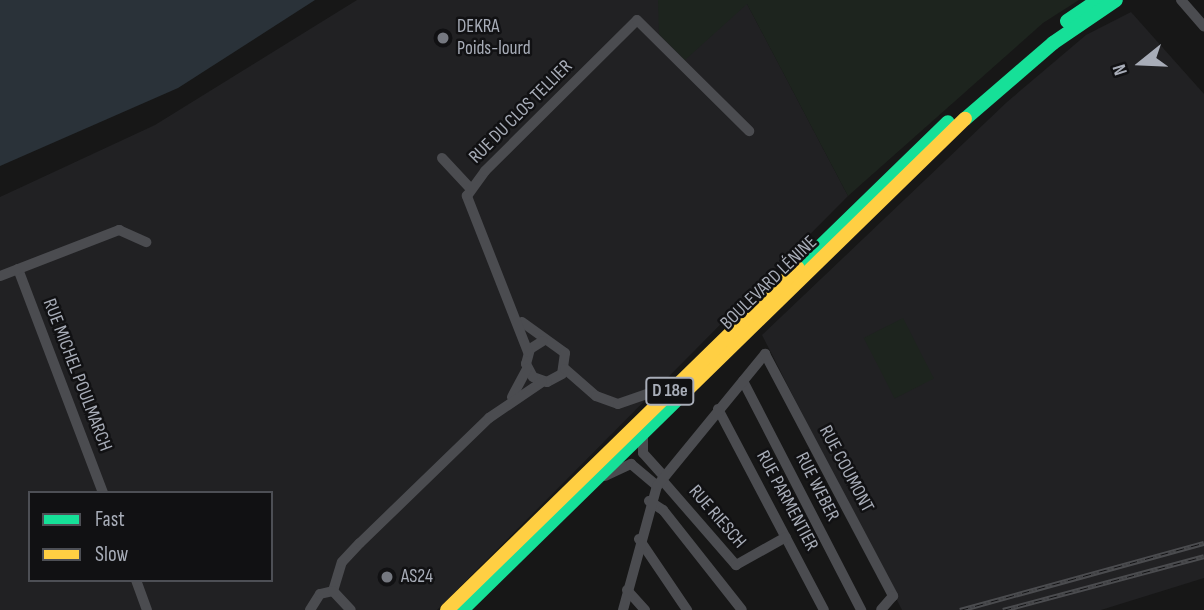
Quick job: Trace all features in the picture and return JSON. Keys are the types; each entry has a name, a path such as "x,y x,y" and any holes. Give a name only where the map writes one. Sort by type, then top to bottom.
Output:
{"main road":[{"name":"BOULEVARD LÉNINE","path":"447,610 968,102 1098,0"},
{"name":"BOULEVARD LÉNINE","path":"462,610 983,102 1116,0"}],"street":[{"path":"1181,0 1204,26"},
{"name":"RUE DU CLOS TELLIER","path":"510,400 527,369 528,352 519,319 469,201 470,188 637,20 749,131"},
{"path":"442,158 470,188"},
{"path":"0,276 119,230 146,242"},
{"name":"RUE MICHEL POULMARCH","path":"18,269 102,491"},
{"name":"RUE DU CLOS TELLIER","path":"310,610 320,594 332,591 342,562 510,400 565,369 562,349 543,341 519,319"},
{"path":"528,352 543,341"},
{"name":"RUE COUMONT","path":"743,381 765,354 894,601 881,610"},
{"path":"527,369 542,382"},
{"path":"565,369 596,396 618,404 647,398 683,379"},
{"path":"623,610 649,501 661,481 743,381"},
{"name":"RUE WEBER","path":"743,381 861,610"},
{"name":"RUE PARMENTIER","path":"718,409 824,610"},
{"path":"643,433 643,453 661,481"},
{"path":"592,483 631,464 661,481"},
{"name":"RUE RIESCH","path":"661,481 736,565 786,537"},
{"path":"649,501 663,510 742,610"},
{"path":"639,539 687,610"},
{"path":"137,582 147,610"},
{"path":"627,590 645,610"},
{"path":"332,591 344,595 351,610"}],"shaded area":[{"path":"0,0 315,0 178,88 0,166"},
{"path":"357,0 745,0 848,196 437,610 0,610 0,197 155,125"},
{"path":"658,0 1079,0 1043,23 848,196 747,4 685,60 659,34"},
{"path":"1131,12 1204,94 1204,578 1101,610 902,610 762,335 1007,102 1086,35"},
{"path":"903,318 934,379 895,399 864,338"}],"railway":[{"path":"960,610 1204,543"},
{"path":"1003,610 1204,556"}],"traffic: fast":[{"path":"1067,21 1098,0"},
{"path":"965,119 1053,43 1116,0"},
{"path":"798,268 948,122"},
{"path":"462,610 688,389"}],"traffic: slow":[{"path":"688,389 965,119"},
{"path":"447,610 798,268"}],"place":[{"name":"DEKRA Poids-lourd","path":"443,38"},
{"name":"AS24","path":"387,577"}]}
